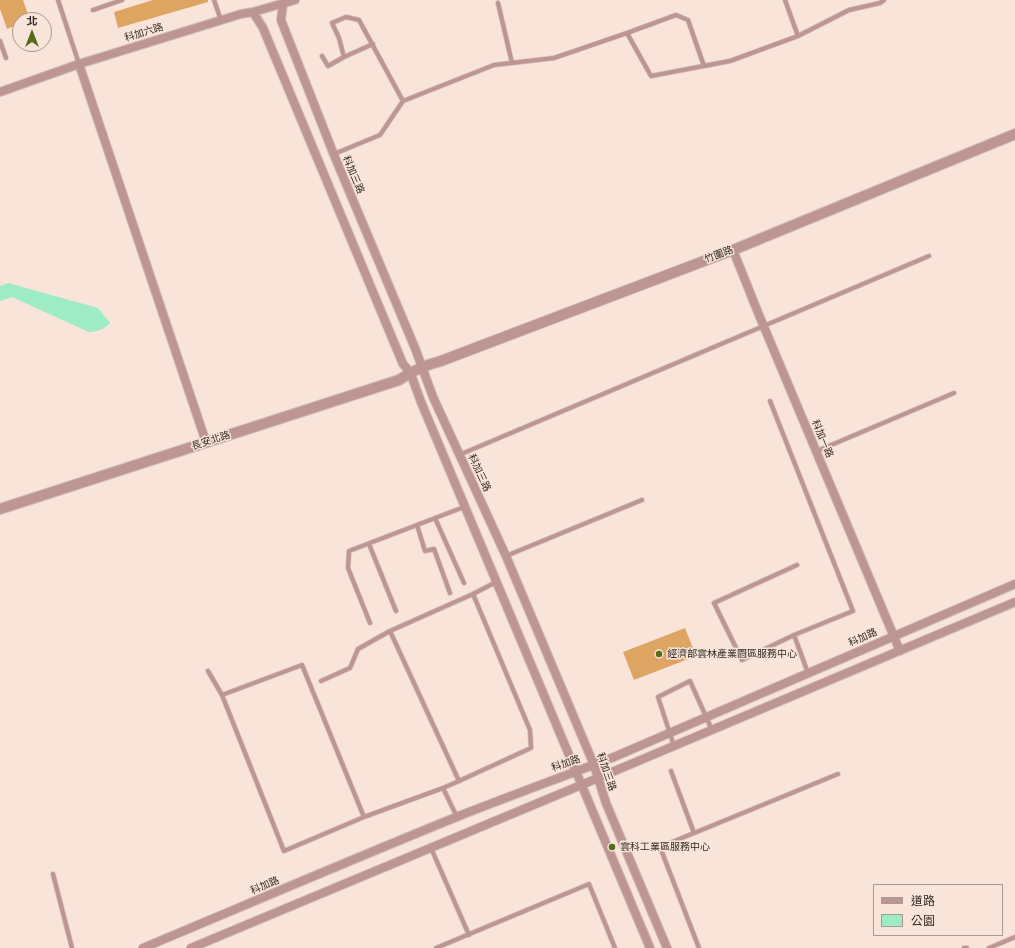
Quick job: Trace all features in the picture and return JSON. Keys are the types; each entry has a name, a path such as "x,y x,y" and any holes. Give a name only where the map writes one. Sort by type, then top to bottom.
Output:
{"street":[{"name":"科加六路","path":"0,92 79,64 221,20 295,0"},
{"name":"科加三路","path":"283,4 281,20 417,369 433,397 506,556 594,764 606,803 667,948"},
{"name":"科加三路","path":"252,12 263,28 403,364 417,369"},
{"path":"79,64 206,442"},
{"name":"竹圍路","path":"417,369 733,250 1015,134"},
{"name":"科加一路","path":"733,250 900,651"},
{"name":"科加三路","path":"417,369 421,402 650,948"},
{"name":"長安北路","path":"0,509 399,380 417,369"},
{"name":"科加路","path":"143,948 457,817 552,779 575,772 670,733 1015,584"},
{"path":"191,948 1015,602"}],"lane":[{"path":"58,0 79,64"},
{"path":"93,10 122,0"},
{"path":"214,0 221,20"},
{"path":"785,0 798,36"},
{"path":"627,33 651,76 730,60 798,36 849,10 880,3 884,0"},
{"path":"498,3 512,63"},
{"path":"334,155 380,135 403,101 494,65 554,58 676,15 688,20 704,66"},
{"path":"344,57 339,38 332,22 346,17 359,20 403,101"},
{"path":"0,41 6,58"},
{"path":"322,56 328,66 373,44"},
{"path":"459,454 930,256"},
{"path":"817,451 954,393"},
{"path":"770,401 853,611 742,660 714,602 797,565"},
{"path":"506,556 642,500"},
{"path":"370,623 348,568 349,551 464,507"},
{"path":"435,518 464,583"},
{"path":"417,525 425,551 434,550 450,593"},
{"path":"369,544 396,611"},
{"path":"321,682 350,668 358,648 390,631 473,594 496,582"},
{"path":"208,671 222,695 284,850 364,817 442,788 530,748 530,730 473,594"},
{"path":"390,631 459,780"},
{"path":"794,636 808,673"},
{"path":"222,695 302,665 364,817"},
{"path":"674,746 658,697 690,681 712,730"},
{"path":"670,771 694,833"},
{"path":"699,948 660,847 838,774"},
{"path":"442,788 457,817"},
{"path":"431,847 469,935"},
{"path":"53,874 72,948"},
{"path":"436,948 589,884 616,948"},
{"path":"989,948 1015,937"}],"green space":[{"path":"8,283 98,308 110,323 100,330 89,332 12,297 0,301 0,286"}],"building":[{"path":"0,0 23,0 27,12 12,12 12,27 7,29 0,9"},
{"path":"153,0 208,0 208,2 118,28 114,12"},
{"name":"經濟部雲林產業園區服務中心","path":"685,628 696,656 634,680 623,652"}],"place":[{"name":"經濟部雲林產業園區服務中心","path":"659,654"},
{"name":"雲科工業區服務中心","path":"612,847"}]}
